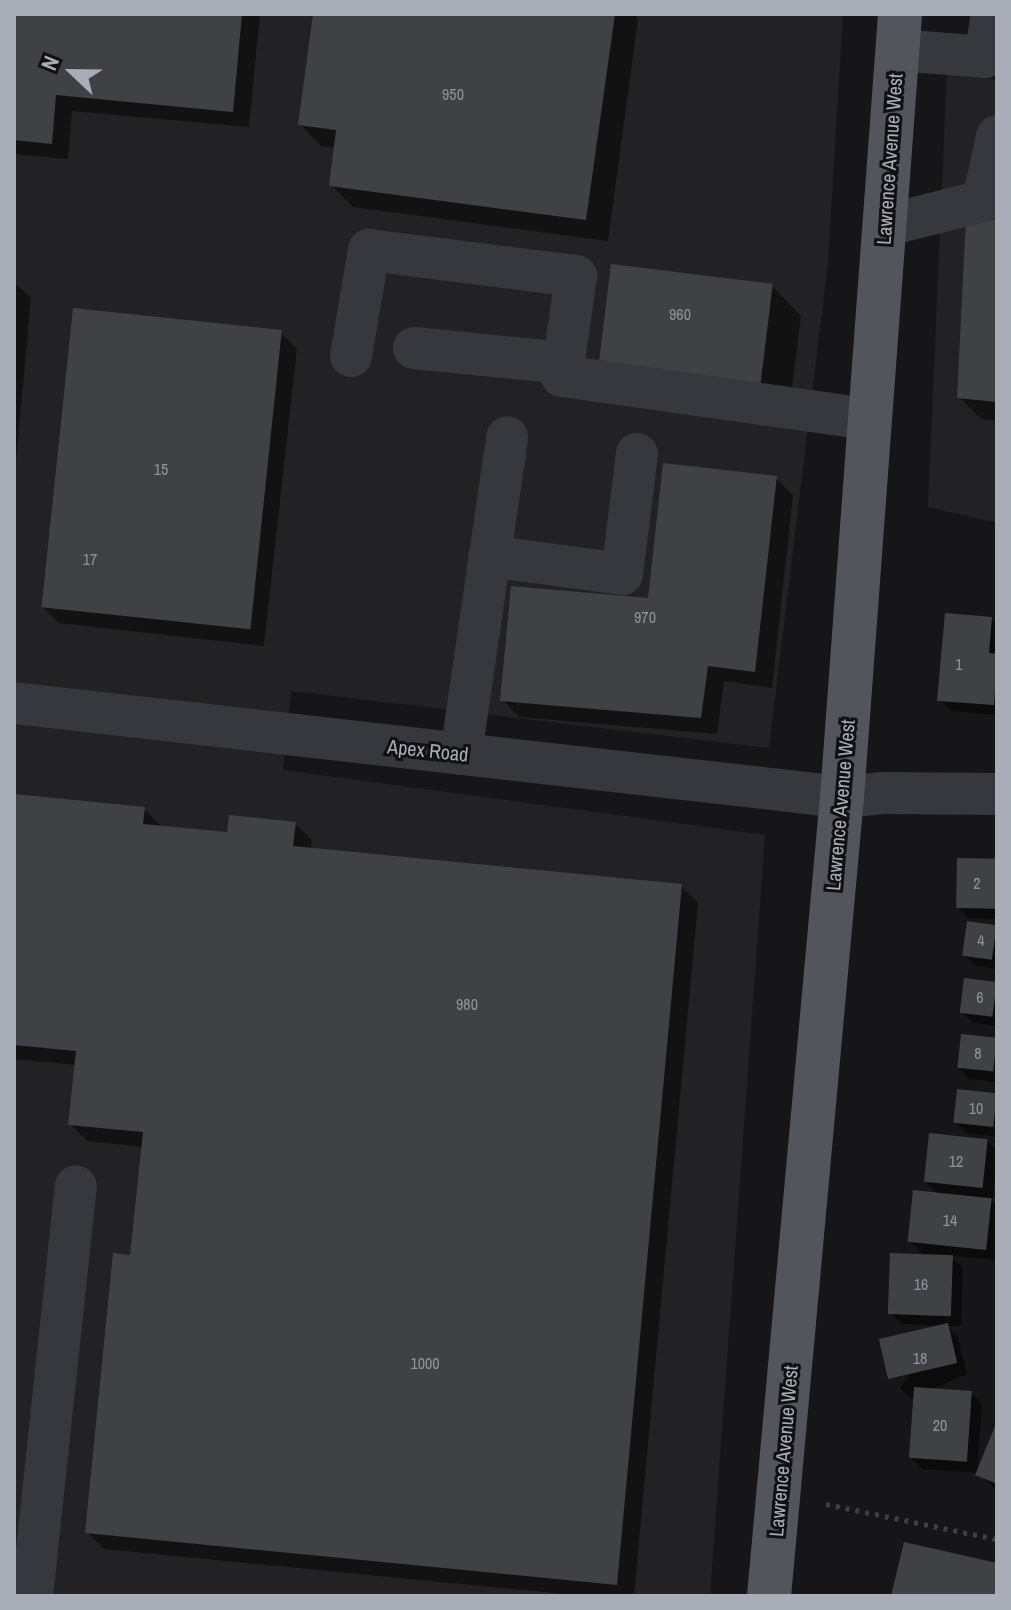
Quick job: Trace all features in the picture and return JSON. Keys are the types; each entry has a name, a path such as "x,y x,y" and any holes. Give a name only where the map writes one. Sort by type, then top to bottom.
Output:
{"main road":[{"name":"Lawrence Avenue West","path":"769,1596 842,797 899,32"}],"street":[{"path":"899,32 985,57 992,14"},
{"path":"884,226 983,201 997,136"},
{"path":"351,356 369,250 576,276 562,376 868,419"},
{"path":"414,348 564,363"},
{"path":"461,754 507,437"},
{"path":"489,556 622,574 637,454"},
{"name":"Apex Road","path":"14,703 842,797 882,793 997,794"},
{"path":"32,1596 76,1186"}],"path":[{"path":"826,1504 997,1539"}],"shaded area":[{"path":"14,14 843,14 828,262 769,748 291,691 283,770 765,835 710,1596 14,1596"},
{"path":"947,69 997,81 997,523 928,507"}],"building":[{"path":"14,14 242,14 233,112 56,95 52,144 14,140"},
{"path":"313,14 615,14 586,220 329,186 336,130 298,125"},
{"path":"966,218 997,220 997,402 957,398"},
{"path":"611,264 773,284 760,385 599,365"},
{"path":"73,308 282,330 250,629 42,607"},
{"path":"663,463 777,476 755,672 708,666 701,718 500,701 511,586 648,598"},
{"path":"945,613 992,617 989,653 997,654 994,705 937,701"},
{"path":"14,794 145,807 143,824 227,832 229,815 296,822 293,846 682,884 617,1585 85,1533 113,1253 130,1255 143,1132 68,1125 76,1051 14,1045"},
{"path":"957,858 997,859 996,909 956,908"},
{"path":"967,921 997,925 992,960 962,956"},
{"path":"964,978 997,982 992,1017 960,1013"},
{"path":"961,1034 997,1038 993,1072 957,1068"},
{"path":"957,1089 997,1093 993,1127 953,1123"},
{"path":"929,1133 988,1139 983,1188 924,1182"},
{"path":"913,1190 992,1198 986,1250 908,1242"},
{"path":"890,1253 953,1255 951,1316 888,1314"},
{"path":"948,1323 957,1363 888,1379 879,1339"},
{"path":"914,1387 972,1391 967,1462 909,1458"},
{"path":"997,1421 997,1484 975,1475"},
{"path":"904,1542 997,1563 997,1596 891,1596"}]}
